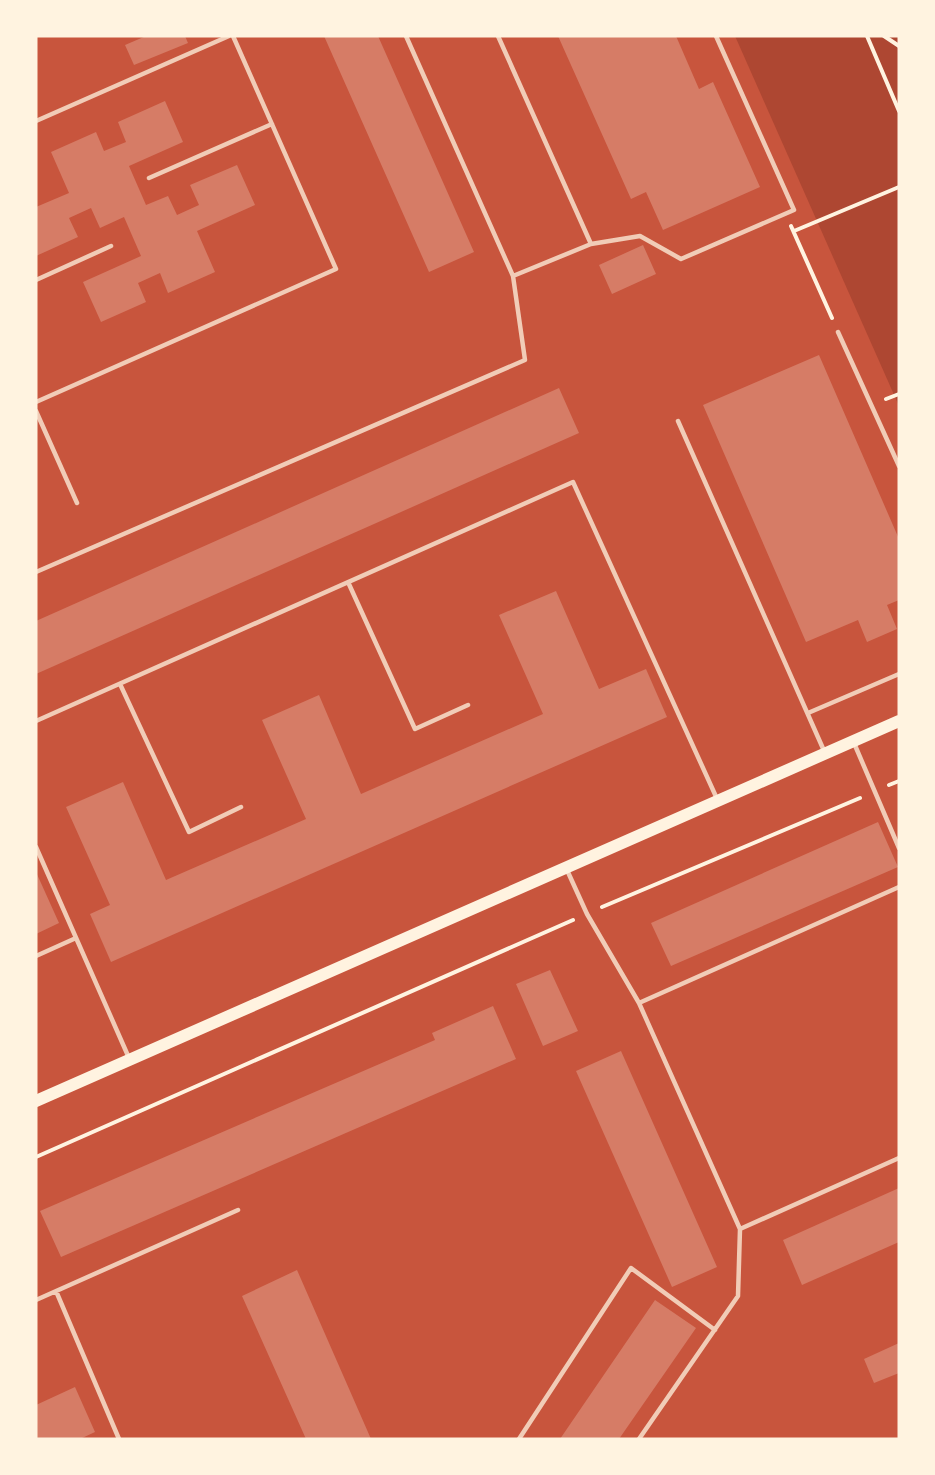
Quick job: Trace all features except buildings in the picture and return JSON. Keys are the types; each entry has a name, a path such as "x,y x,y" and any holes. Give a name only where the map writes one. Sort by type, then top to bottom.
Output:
{"main road":[{"path":"36,1101 899,721"}],"lane":[{"path":"36,122 231,36 336,269 36,402"},
{"path":"36,572 525,360 513,276 406,36"},
{"path":"498,36 591,244"},
{"path":"513,276 591,244 640,236 681,259 794,210 716,36"},
{"path":"149,178 272,124"},
{"path":"36,280 111,246"},
{"path":"838,332 899,466"},
{"path":"36,411 77,503"},
{"path":"678,421 825,753"},
{"path":"36,721 573,482 718,801"},
{"path":"348,582 415,729 468,705"},
{"path":"808,712 899,674"},
{"path":"120,684 189,832 241,807"},
{"path":"853,741 899,848"},
{"path":"36,847 130,1059"},
{"path":"566,867 587,914 639,1003 740,1229 738,1296 639,1439"},
{"path":"639,1003 899,887"},
{"path":"36,956 76,938"},
{"path":"740,1229 899,1158"},
{"path":"36,1300 238,1210"},
{"path":"519,1439 631,1268 715,1330"},
{"path":"56,1291 119,1439"}],"path":[{"path":"867,36 899,111"},
{"path":"884,36 899,46"},
{"path":"794,231 899,187"},
{"path":"786,213 838,332"},
{"path":"36,1157 587,914 899,781"}],"shaded area":[{"path":"735,36 899,36 899,406"}]}
